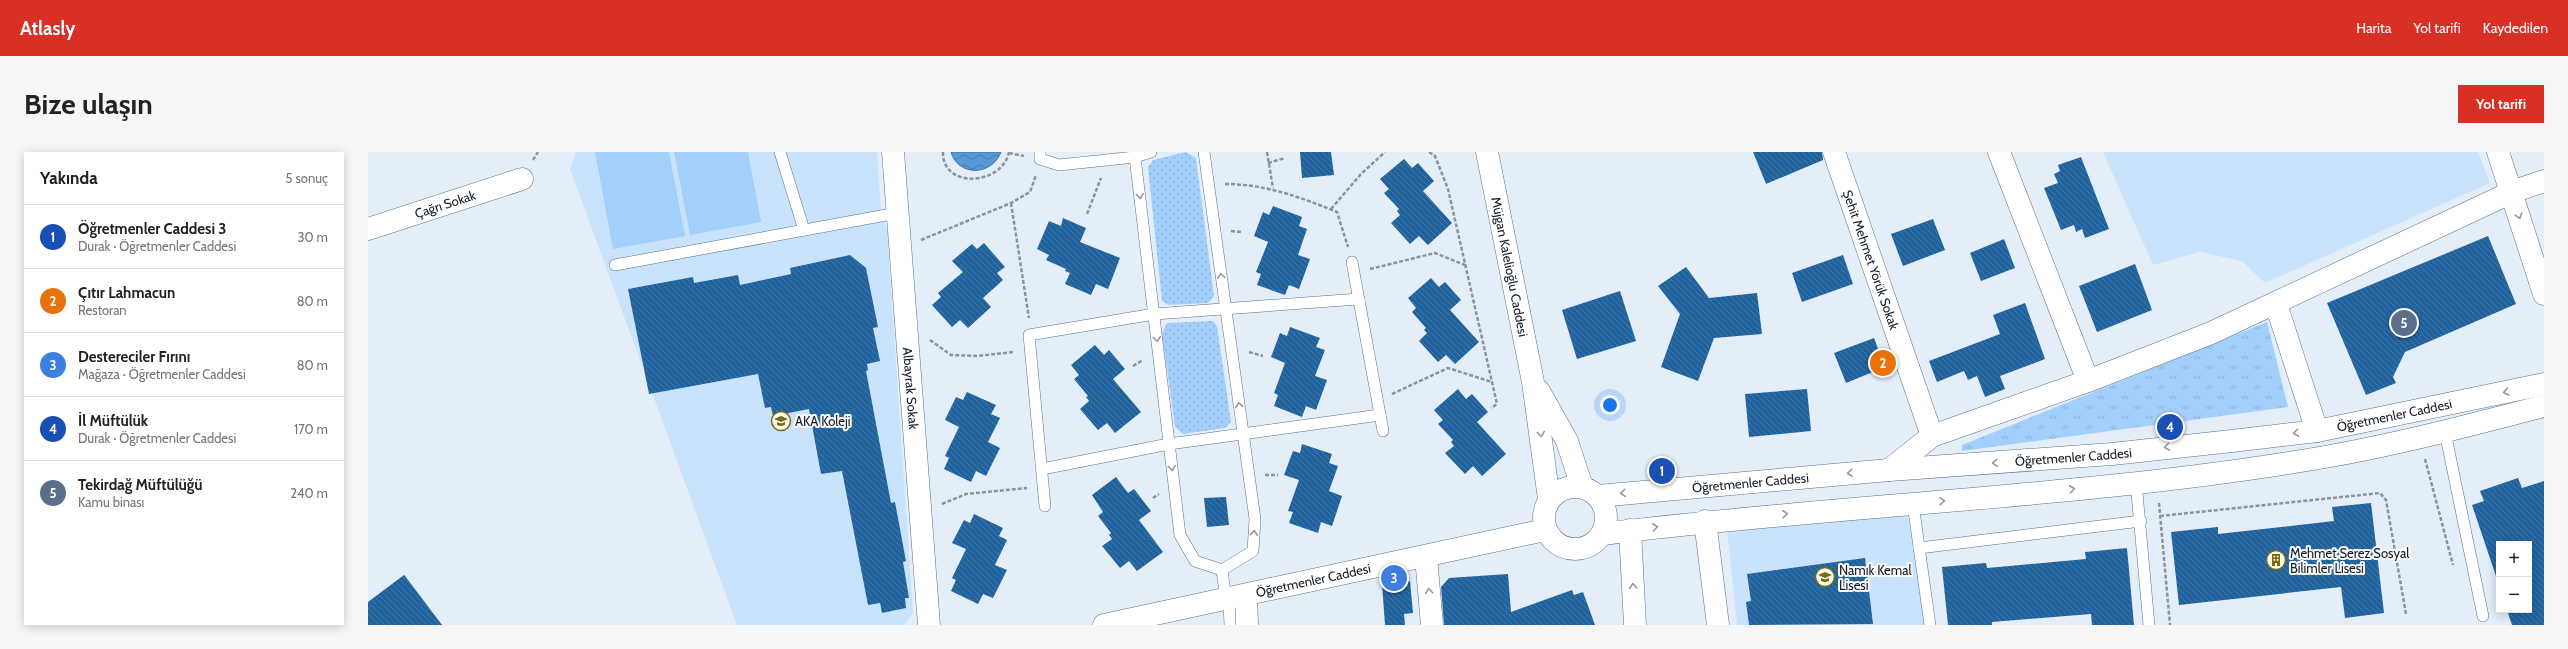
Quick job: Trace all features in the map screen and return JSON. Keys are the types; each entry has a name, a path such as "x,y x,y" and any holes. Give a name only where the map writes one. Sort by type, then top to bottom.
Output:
{"street":[{"name":"Albayrak Sokak","path":"893,152 929,625"},
{"name":"Müjgan Kalelioğlu Caddesi","path":"1487,152 1534,382 1549,499"},
{"name":"Şehit Mehmet Yörük Sokak","path":"1834,152 1932,436"},
{"path":"1999,152 2088,381"},
{"path":"2498,152 2544,294"},
{"name":"Çağrı Sokak","path":"368,229 522,179"},
{"path":"1889,470 1932,436 2088,381 2211,333 2276,304 2512,192 2544,181"},
{"path":"2276,304 2317,431 2323,457"},
{"name":"Müjgan Kalelioğlu Caddesi","path":"1534,382 1567,441 1590,491"},
{"name":"Öğretmenler Caddesi","path":"1590,491 2112,454 2317,431 2544,384"},
{"name":"Öğretmenler Caddesi","path":"1603,534 1705,521 1913,504 2146,481 2323,457 2445,432 2544,406"},
{"path":"1564,488 1590,491 1607,514 1603,534 1588,547 1578,550 1558,545 1545,530 1543,519 1549,499 1564,488"},
{"path":"1705,521 1718,625"},
{"name":"Öğretmenler Caddesi","path":"1104,625 1234,599 1545,530"},
{"path":"1630,530 1635,625"},
{"path":"1426,557 1432,625"},
{"path":"1234,599 1247,625"}],"lane":[{"path":"780,152 804,230"},
{"path":"1040,156 1059,165 1135,157 1151,152"},
{"path":"1204,152 1255,519 1252,551 1222,570"},
{"path":"1135,157 1180,536 1195,561 1222,570 1234,599 1230,625"},
{"path":"615,265 897,213"},
{"path":"1353,267 1383,431"},
{"path":"1045,506 1029,335 1154,314 1359,299"},
{"path":"1042,469 1169,444 1380,415"},
{"path":"2445,432 2483,616"},
{"path":"2146,481 2141,521 2149,625"},
{"path":"1913,504 1930,625"},
{"path":"1919,548 2141,521"}],"path":[{"path":"919,248 919,240 1011,203 1030,192 1040,156 1009,153 1007,161 996,172 966,180 955,176 943,159 943,152"},
{"path":"1267,152 1273,188"},
{"path":"1331,210 1361,174 1385,152"},
{"path":"1428,152 1435,156 1448,189 1497,404 1491,408"},
{"path":"1268,163 1285,158"},
{"path":"1087,214 1107,160"},
{"path":"1208,184 1251,184 1273,188 1337,212 1353,267 1435,254 1465,265"},
{"path":"1011,203 1032,334"},
{"path":"925,337 951,355 977,356 1031,350"},
{"path":"1377,401 1448,368 1492,382"},
{"path":"2420,437 2455,572"},
{"path":"2146,481 2160,516 2170,625"},
{"path":"941,505 966,494 1043,486"},
{"path":"2160,516 2380,493 2386,500 2406,614"}],"shaded area":[{"name":"AKA Koleji","path":"576,152 877,152 881,211 887,230 913,613 904,625 737,625 570,169"},
{"path":"2103,152 2478,152 2490,183 2265,283 2242,261 2200,252 2153,265"},
{"name":"Namık Kemal Lisesi","path":"1907,512 1927,625 1737,625 1727,529"}],"green space":[{"path":"595,152 669,152 685,236 613,249"},
{"path":"674,152 748,152 761,222 690,235"},
{"path":"1186,152 1196,158 1214,296 1208,303 1169,305 1162,301 1148,167 1153,160"},
{"path":"1213,321 1217,326 1231,422 1225,428 1183,434 1175,427 1162,333 1167,323"},
{"path":"2267,322 2288,407 1962,451 1962,445"}],"water":[{"path":"951,152 1001,152 997,160 990,166 975,170 960,166"}],"building":[{"path":"1300,152 1331,152 1334,175 1302,178"},
{"path":"1753,152 1822,152 1823,160 1766,184"},
{"path":"2081,157 2109,229 2085,238 2082,229 2076,232 2074,225 2061,230 2044,188 2058,183 2054,174 2060,171 2058,165"},
{"path":"1404,159 1412,168 1418,163 1434,181 1423,191 1452,223 1428,245 1419,236 1410,244 1391,223 1400,215 1397,211 1399,209 1384,193 1389,189 1380,179"},
{"path":"1273,206 1302,217 1299,226 1307,229 1298,255 1310,259 1299,289 1289,285 1285,295 1257,285 1261,274 1256,272 1268,242 1254,236 1263,212 1269,215"},
{"path":"1063,218 1086,228 1080,242 1120,258 1108,289 1096,284 1091,295 1065,284 1070,273 1065,271 1066,269 1046,260 1049,255 1037,249 1049,221 1061,226"},
{"path":"1933,219 1945,250 1903,266 1891,234"},
{"path":"2488,236 2516,304 2405,352 2393,377 2396,383 2366,395 2327,303"},
{"path":"2004,239 2015,268 1981,281 1970,253"},
{"path":"984,243 1005,267 997,273 1003,280 983,298 991,307 968,328 960,320 952,327 932,305 941,297 938,293 963,272 952,261 972,244 977,249"},
{"path":"850,255 866,268 878,327 873,328 880,361 867,364 868,370 866,371 891,503 895,502 906,561 903,562 909,598 905,598 906,608 882,613 880,603 868,605 842,471 821,474 809,409 773,416 771,407 765,408 758,374 649,394 628,289 693,277 694,283 738,275 740,285 791,274 790,268"},
{"path":"1843,255 1853,284 1802,302 1792,273"},
{"path":"2135,264 2152,310 2097,332 2079,286"},
{"path":"1686,267 1709,298 1757,293 1762,334 1714,338 1698,381 1661,367 1680,314 1658,286"},
{"path":"1431,278 1439,287 1445,282 1461,300 1450,310 1479,342 1455,364 1446,355 1438,362 1419,341 1427,333 1424,330 1426,328 1412,312 1416,308 1408,298"},
{"path":"1620,291 1636,341 1577,359 1562,310"},
{"path":"2025,303 2045,359 2000,376 2005,389 1985,397 1977,376 1968,380 1964,371 1937,382 1929,361 2000,334 1993,315"},
{"path":"1290,327 1320,338 1316,347 1325,350 1315,376 1327,380 1316,410 1306,406 1302,417 1274,406 1278,395 1274,393 1285,363 1271,357 1280,333 1287,336"},
{"path":"1874,338 1885,367 1846,383 1834,353"},
{"path":"1095,345 1104,355 1109,350 1125,369 1113,379 1141,412 1115,433 1107,423 1098,430 1080,409 1089,401 1086,397 1088,396 1074,379 1079,375 1071,365"},
{"path":"1458,389 1466,399 1472,394 1488,412 1477,422 1506,454 1482,476 1473,466 1465,474 1445,453 1454,446 1451,442 1453,440 1438,424 1443,420 1434,410"},
{"path":"1807,389 1811,431 1749,437 1745,394"},
{"path":"967,392 996,405 991,414 1000,418 988,442 1000,448 986,476 976,471 971,482 944,469 949,458 945,456 959,427 945,420 956,397 963,400"},
{"path":"1302,444 1332,454 1329,463 1338,466 1329,491 1342,496 1332,526 1321,522 1318,533 1289,523 1293,512 1288,511 1299,480 1284,475 1293,451 1300,453"},
{"path":"1116,477 1128,493 1134,489 1151,511 1139,520 1163,552 1137,571 1129,561 1120,568 1102,546 1112,539 1109,535 1111,533 1098,516 1103,512 1092,495"},
{"path":"2518,478 2522,488 2544,481 2544,625 2512,625 2508,613 2532,613 2532,541 2496,541 2496,576 2472,505 2484,501 2480,491"},
{"path":"1226,497 1229,525 1207,527 1204,498"},
{"name":"Mehmet Serez Sosyal Bilimler Lisesi","path":"2371,503 2384,613 2345,618 2341,587 2179,605 2171,532 2218,527 2218,534 2334,521 2332,507"},
{"path":"974,514 1003,528 999,536 1007,540 995,565 1007,570 993,598 983,594 978,604 951,591 956,580 952,578 966,549 952,543 964,520 970,523"},
{"path":"2127,548 2134,625 2092,625 2091,614 1992,622 1992,625 1948,625 1942,567 1986,563 1987,568 2086,559 2085,552"},
{"path":"1865,558 1873,624 1749,625 1746,602 1751,601 1747,574"},
{"path":"1508,574 1511,612 1572,590 1574,595 1583,592 1595,625 1444,625 1441,587 1449,578"},
{"path":"404,575 442,625 368,625 368,602"},
{"path":"1410,581 1413,613 1404,614 1405,625 1385,625 1382,584"}],"place":[{"name":"Tekirdağ Müftülüğü","path":"2404,323"},
{"name":"Çıtır Lahmacun","path":"1883,363"},
{"name":"AKA Koleji","path":"781,421"},
{"name":"İl Müftülük","path":"2170,427"},
{"name":"Öğretmenler Caddesi 3","path":"1662,471"},
{"name":"Mehmet Serez Sosyal Bilimler Lisesi","path":"2276,560"},
{"name":"Namık Kemal Lisesi","path":"1825,577"},
{"name":"Destereciler Fırını","path":"1394,578"}]}
